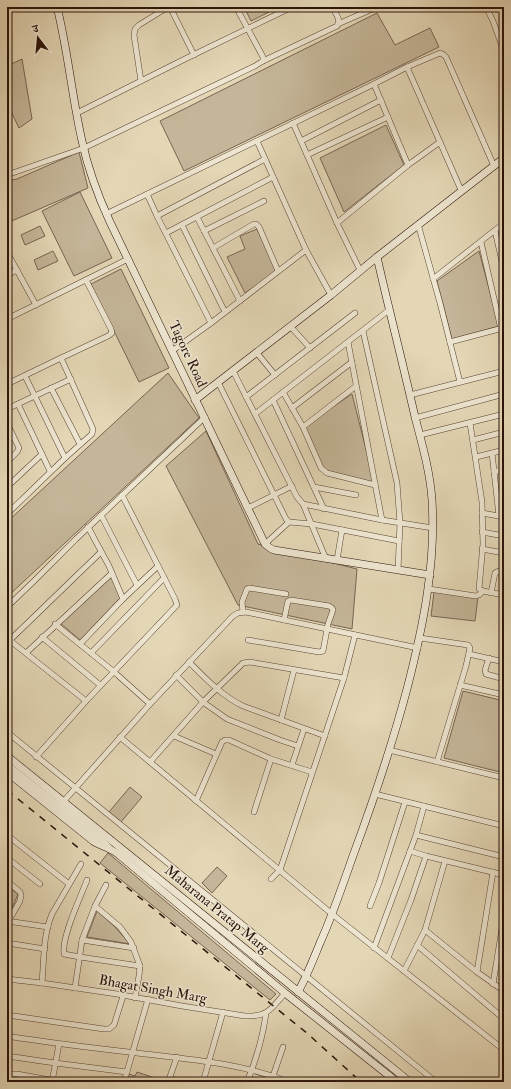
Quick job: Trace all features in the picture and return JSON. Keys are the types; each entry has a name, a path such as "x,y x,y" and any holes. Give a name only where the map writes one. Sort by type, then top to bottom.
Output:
{"street":[{"name":"Tagore Road","path":"57,7 64,33 84,148 93,180 106,214 265,544"},
{"path":"142,80 134,35 135,29 169,7 194,55"},
{"path":"236,7 263,57 263,61"},
{"path":"77,113 292,7"},
{"path":"332,7 338,19 338,24"},
{"path":"7,175 84,148 229,80 263,61 337,26 338,24 377,7"},
{"path":"486,7 504,52"},
{"path":"106,214 407,67 438,54 444,54 494,166"},
{"path":"407,67 462,190"},
{"path":"374,84 408,165"},
{"path":"301,141 381,100"},
{"path":"308,155 388,117"},
{"path":"293,123 337,223 360,270"},
{"path":"257,141 306,250 331,296"},
{"path":"337,223 408,165 440,142"},
{"path":"195,400 331,296 360,270 504,158"},
{"path":"157,216 265,159"},
{"path":"166,233 273,177"},
{"path":"147,194 211,323"},
{"path":"204,231 264,201"},
{"path":"197,217 240,301"},
{"path":"213,248 256,224 259,227 278,271"},
{"path":"418,224 460,382"},
{"path":"433,279 504,224"},
{"path":"182,225 225,312"},
{"path":"494,231 504,270"},
{"path":"450,342 502,328 481,242"},
{"path":"172,351 306,250"},
{"path":"7,252 36,305"},
{"path":"298,992 332,914 375,794 398,723 418,648 429,589 433,528 430,480 377,257"},
{"path":"7,319 128,259"},
{"path":"7,276 17,270"},
{"path":"7,384 112,333 86,280"},
{"path":"255,414 389,310"},
{"path":"246,397 355,313"},
{"path":"291,326 310,348"},
{"path":"363,330 396,475 400,523 398,570"},
{"path":"348,342 382,520"},
{"path":"257,353 275,375"},
{"path":"7,514 50,471 92,434 93,429 61,358"},
{"path":"292,408 352,362"},
{"path":"233,371 297,497 303,504 326,559"},
{"path":"410,395 504,371"},
{"path":"25,376 64,458"},
{"path":"7,409 71,379"},
{"path":"218,382 286,519 289,522 312,524 399,541"},
{"path":"303,427 356,386"},
{"path":"51,388 80,444"},
{"path":"283,392 303,427 321,468 327,473 375,485"},
{"path":"415,418 504,394"},
{"path":"272,400 324,509"},
{"path":"18,404 50,471"},
{"path":"420,435 504,414"},
{"path":"7,607 88,527 204,417"},
{"path":"7,423 19,448 7,462"},
{"path":"470,423 482,502 482,549 478,586 480,590 504,595"},
{"path":"473,440 504,432"},
{"path":"476,457 504,450"},
{"path":"482,513 501,517 492,453"},
{"path":"7,487 42,454"},
{"path":"494,472 504,469"},
{"path":"248,508 292,486"},
{"path":"314,487 356,495"},
{"path":"36,757 100,685 176,605 175,599 122,495"},
{"path":"303,504 382,520 433,528"},
{"path":"101,515 137,585"},
{"path":"289,522 265,544 274,550 430,575"},
{"path":"88,527 102,552 123,599"},
{"path":"337,560 342,530"},
{"path":"482,532 504,536"},
{"path":"482,549 504,553"},
{"path":"86,701 8,639 102,552"},
{"path":"80,644 137,585 158,566"},
{"path":"491,593 495,573 499,571 504,572"},
{"path":"26,652 112,573"},
{"path":"91,653 164,578"},
{"path":"243,612 242,602 247,589 249,588 286,594"},
{"path":"429,589 476,596 483,591"},
{"path":"248,640 322,652 324,650 327,629 333,610 329,606 291,600 287,603 284,620"},
{"path":"63,802 176,675 233,616 246,612 418,648"},
{"path":"55,624 113,671 150,704"},
{"path":"272,879 280,870 344,678 356,634"},
{"path":"42,637 100,685"},
{"path":"420,638 468,645 470,648 437,762"},
{"path":"469,654 504,662"},
{"path":"489,658 485,670 486,674 504,679"},
{"path":"189,662 217,689 242,706 325,736"},
{"path":"150,762 204,702 240,665 247,662 344,678"},
{"path":"281,720 294,670"},
{"path":"176,675 204,702 228,719 298,746"},
{"path":"460,685 504,695"},
{"path":"292,765 304,728"},
{"path":"7,732 436,1082"},
{"path":"174,736 216,754"},
{"path":"120,737 332,914 504,1050"},
{"path":"196,801 216,754 222,742 225,740 229,740 271,759 312,772"},
{"path":"389,750 504,778"},
{"name":"Maharana Pratap Marg","path":"7,756 186,906 235,951 397,1082"},
{"path":"254,812 271,759"},
{"path":"7,765 101,840 110,849"},
{"name":"Maharana Pratap Marg","path":"7,772 93,841 118,854 241,946 410,1082"},
{"path":"375,794 504,826"},
{"path":"370,906 405,802"},
{"path":"374,948 416,835 424,806"},
{"path":"7,835 70,884"},
{"path":"416,835 504,857"},
{"path":"410,851 504,875"},
{"path":"388,958 411,900 426,856"},
{"path":"7,858 40,884"},
{"path":"404,971 425,930 445,860"},
{"path":"42,983 48,927 52,914 81,864"},
{"path":"477,972 493,872"},
{"path":"87,880 70,922 64,954 80,958 140,966"},
{"path":"7,881 20,892 21,895 20,901 8,922 48,927"},
{"path":"75,988 82,940 95,906 106,885"},
{"path":"95,906 120,927 134,948 140,966 135,998"},
{"path":"493,984 504,916"},
{"path":"425,930 477,972 504,991"},
{"path":"82,940 134,948"},
{"path":"7,943 45,949"},
{"path":"235,951 241,946"},
{"path":"417,946 504,1019"},
{"name":"Bhagat Singh Marg","path":"7,979 148,999 223,1012 254,1016 260,1016 266,1013"},
{"path":"247,1082 252,1070 266,1013 286,993"},
{"path":"7,1015 109,1029 114,1025 123,996"},
{"path":"124,1082 148,999"},
{"path":"203,1082 223,1012"},
{"path":"341,1037 346,1030"},
{"path":"7,1036 59,1044 209,1062 252,1070 289,1082"},
{"path":"52,1081 59,1044"},
{"path":"273,1076 283,1047"},
{"path":"7,1056 127,1072"},
{"path":"177,1057 169,1080 179,1082"},
{"path":"9,1082 9,1073 61,1082"}],"shaded area":[{"path":"244,7 279,7 251,21"},
{"path":"377,13 395,45 430,28 439,47 184,171 160,121"},
{"path":"22,59 32,119 19,128 7,103 7,66"},
{"path":"386,125 404,165 344,212 320,158"},
{"path":"79,152 88,188 7,223 7,181 17,179"},
{"path":"80,192 112,258 74,276 42,211"},
{"path":"40,226 45,236 25,245 21,235"},
{"path":"257,229 277,271 245,293 227,257 245,249 240,236"},
{"path":"53,251 58,261 38,270 34,260"},
{"path":"479,251 499,326 452,339 437,281"},
{"path":"121,269 169,368 139,382 91,284"},
{"path":"168,373 199,418 7,597 7,522"},
{"path":"352,394 375,485 320,469 303,427"},
{"path":"206,431 258,544 357,569 352,629 238,605 166,466"},
{"path":"111,576 121,597 80,640 60,623"},
{"path":"434,592 478,597 475,621 431,616"},
{"path":"463,691 504,701 504,773 444,758"},
{"path":"130,787 142,797 121,822 109,812"},
{"path":"108,853 276,994 270,1000 100,863"},
{"path":"217,867 227,876 212,893 202,883"},
{"path":"7,886 18,894 8,918 7,918"},
{"path":"97,911 114,926 130,944 87,937"},
{"path":"137,1072 161,1080 161,1082 126,1082 129,1074 135,1076"}],"railway":[{"path":"7,790 308,1034 361,1082"}]}
